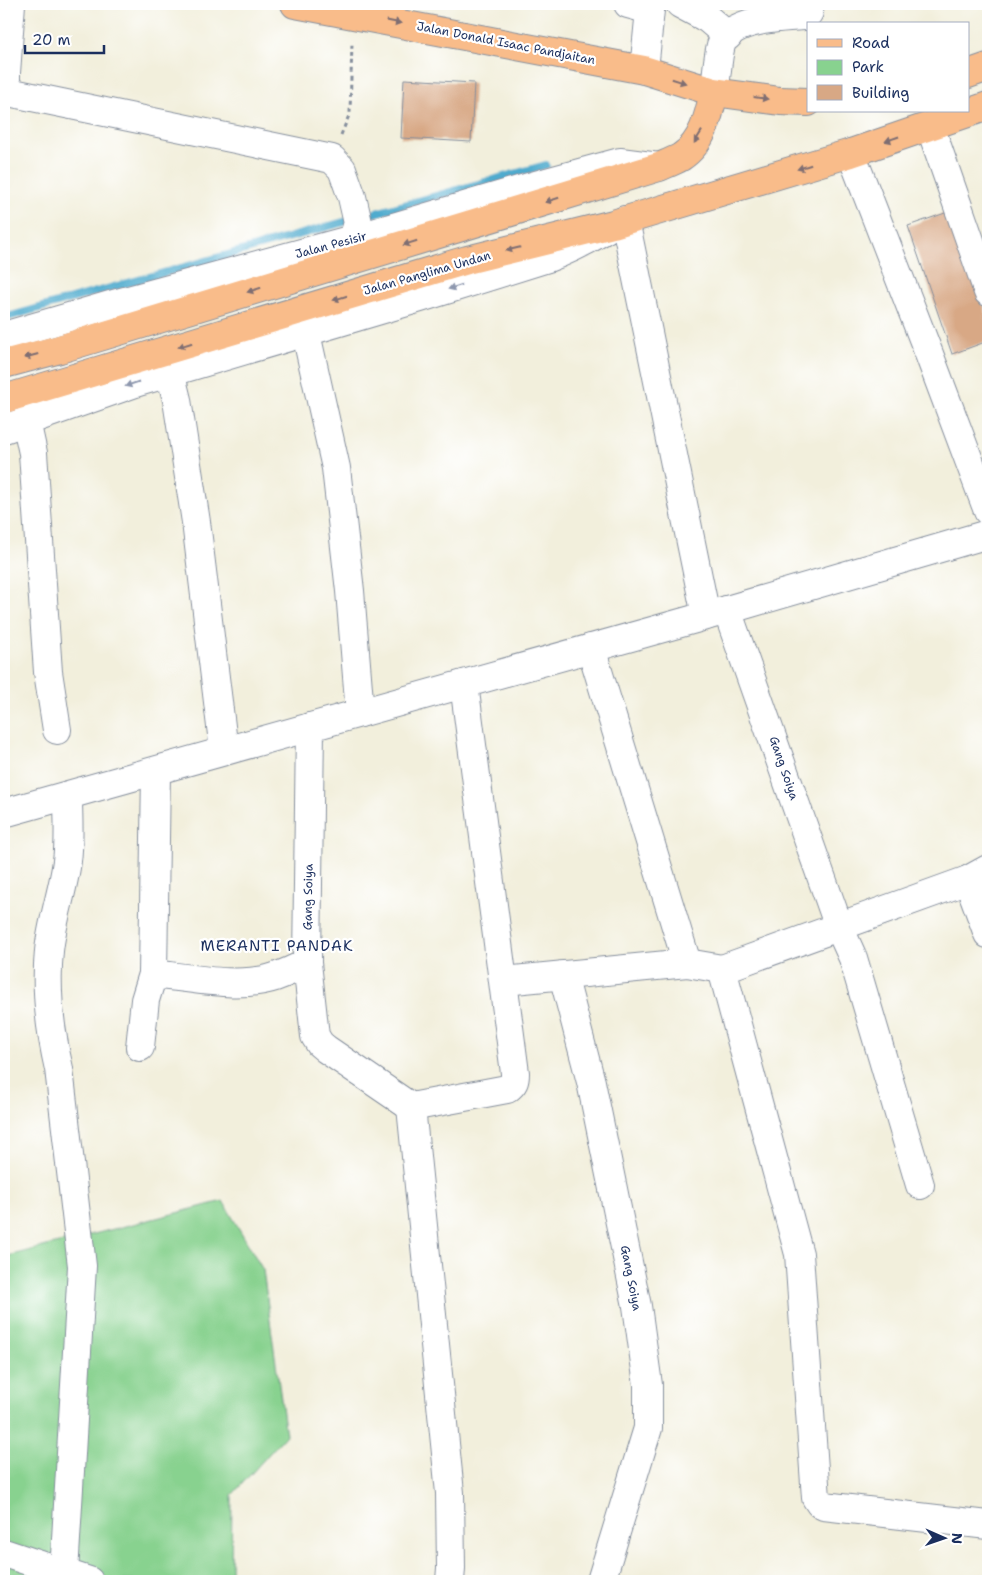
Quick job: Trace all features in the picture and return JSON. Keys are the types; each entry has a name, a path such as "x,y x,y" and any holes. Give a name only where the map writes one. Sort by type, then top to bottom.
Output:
{"main road":[{"name":"Jalan Donald Isaac Pandjaitan","path":"295,4 644,70 714,92 807,102"},
{"path":"970,73 988,67"},
{"path":"4,364 60,349 117,317 457,230 659,167 682,156 699,139 710,110 714,92"},
{"name":"Jalan Panglima Undan","path":"4,399 239,340 466,260 619,222 851,153 988,106"},
{"path":"457,230 466,260"}],"street":[{"path":"11,4 6,87 13,93 332,158 342,169 352,197 355,231"},
{"path":"680,4 708,19 728,36"},
{"path":"644,6 644,70"},
{"path":"714,92 722,43 733,30 747,24 778,17 806,16 810,8"},
{"path":"930,126 988,292"},
{"path":"851,153 988,512"},
{"name":"Jalan Pesisir","path":"4,336 54,322 117,317 355,231 620,162 659,167"},
{"path":"57,730 48,672 23,434 138,382 173,385 239,340 307,342 569,250 619,222"},
{"name":"Gang Soiya","path":"619,222 716,613 839,927 853,958 920,1185"},
{"path":"54,322 60,349"},
{"path":"307,342 336,468 350,591 360,713"},
{"path":"173,385 196,522 224,751"},
{"path":"4,813 716,613 988,534"},
{"path":"591,648 686,963"},
{"path":"450,1581 450,1493 411,1107 507,1089 515,1081 504,981 464,684"},
{"name":"Gang Soiya","path":"310,727 307,963 315,1036 326,1049 411,1107"},
{"path":"140,1047 146,1000 153,974 156,771"},
{"path":"4,1553 77,1577 82,1266 59,1069 52,1038 47,995 49,950 67,860 68,796"},
{"path":"504,981 686,963 722,969 978,874 988,934"},
{"path":"153,974 225,982 249,981 274,978 307,963"},
{"path":"722,969 799,1254 816,1498 824,1506 988,1525"},
{"name":"Gang Soiya","path":"563,975 592,1082 637,1306 648,1385 648,1428 601,1581"}],"path":[{"path":"332,158 350,113 353,14"}],"green space":[{"path":"223,1201 263,1270 286,1435 232,1495 231,1581 4,1581 4,1257"}],"building":[{"path":"404,79 474,83 471,142 401,138"},
{"path":"951,211 988,318 988,341 952,354 908,226"}],"waterway":[{"path":"4,318 546,165"}],"district":[{"name":"MERANTI PANDAK","path":"277,946"}]}
